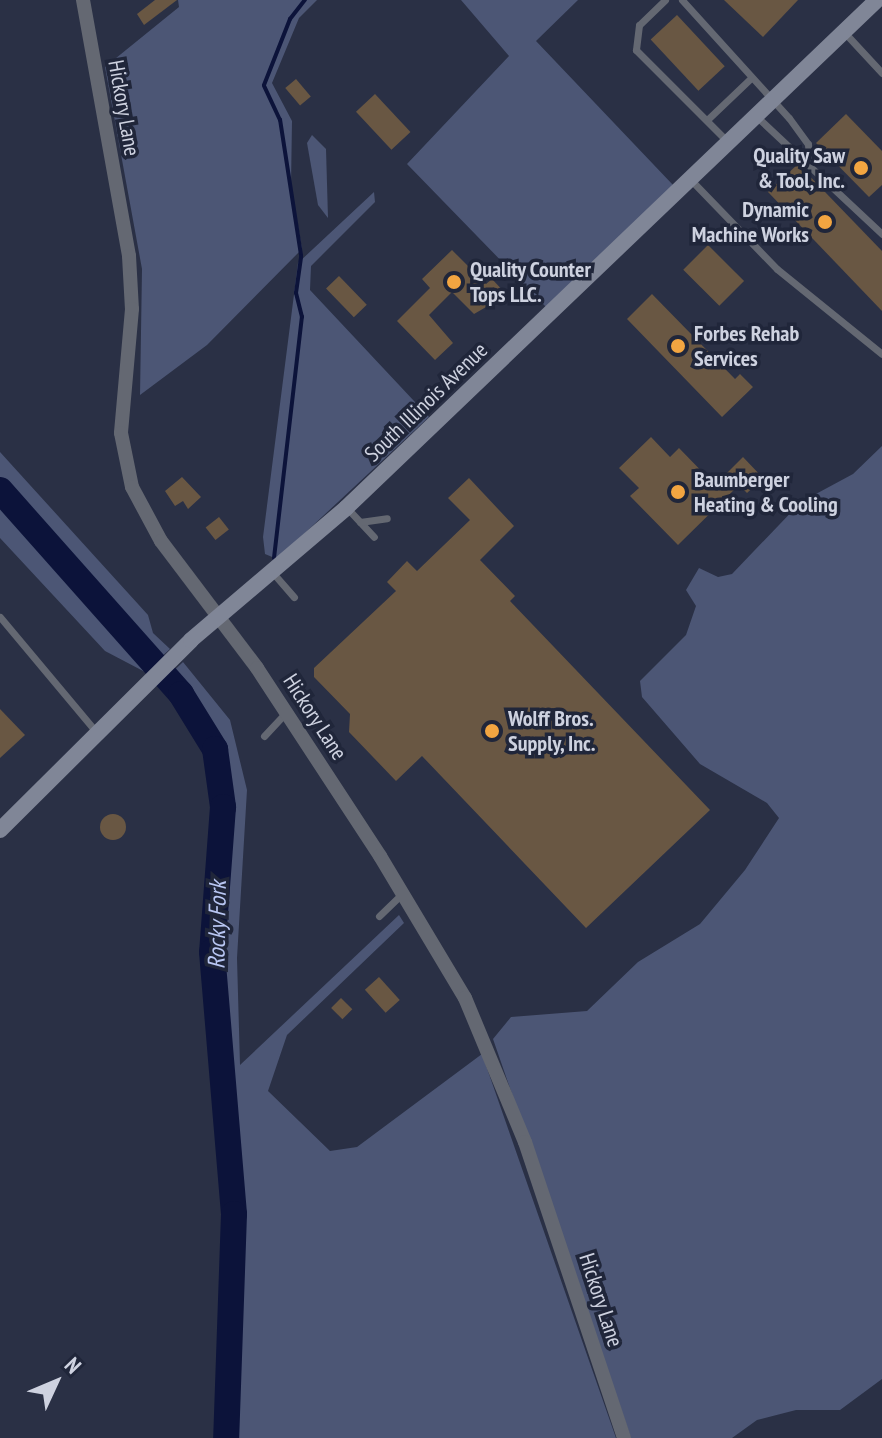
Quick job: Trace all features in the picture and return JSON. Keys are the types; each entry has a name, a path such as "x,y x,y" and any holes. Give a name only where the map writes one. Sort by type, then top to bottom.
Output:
{"main road":[{"name":"South Illinois Avenue","path":"0,830 186,645 346,508 877,0"}],"street":[{"name":"Hickory Lane","path":"83,0 130,271 123,452 148,519 286,712 403,892 465,998 510,1098 624,1438"}],"lane":[{"path":"665,0 639,25 636,50 729,142"},
{"path":"682,0 773,100 808,144 809,160"},
{"path":"844,32 882,73"},
{"path":"708,119 751,78"},
{"path":"756,116 809,160 882,234"},
{"path":"690,179 777,269 882,354"},
{"path":"346,508 374,537"},
{"path":"360,522 387,518"},
{"path":"273,573 294,597"},
{"path":"0,617 97,733"},
{"path":"264,736 286,712"},
{"path":"379,916 403,892"}],"shaded area":[{"path":"178,0 317,0 299,18 272,83 292,121 291,185 302,249 207,345 140,395 142,269 105,67 179,7"},
{"path":"461,0 578,0 536,41 673,185 546,307 407,164 509,56"},
{"path":"312,135 326,149 328,218 318,205 307,143"},
{"path":"374,192 375,202 311,266 310,290 429,417 277,559 265,554 263,537 298,263"},
{"path":"882,446 882,1379 840,1410 796,1410 757,1420 732,1438 631,1438 493,1039 511,1017 587,1011 638,962 700,924 745,870 779,818 767,803 700,764 642,697 640,681 686,635 696,606 686,590 699,568 718,577 732,574 801,502 853,474"},
{"path":"0,452 148,615 153,633 170,649 145,672 105,651 0,538"},
{"path":"183,662 230,720 247,790 237,958 240,1065 399,915 404,923 287,1035 268,1091 330,1151 357,1147 482,1054 616,1438 226,1438 234,1214 212,952 223,807 215,749 166,678"}],"building":[{"path":"155,0 177,0 144,25 137,14"},
{"path":"724,0 798,0 763,37"},
{"path":"677,15 725,66 698,91 651,40"},
{"path":"296,79 311,97 300,106 285,88"},
{"path":"375,94 410,132 391,150 356,112"},
{"name":"Quality Saw & Tool, Inc.","path":"846,114 882,151 882,185 869,197 816,143"},
{"name":"Dynamic Machine Works","path":"798,164 882,251 882,311 768,192"},
{"path":"708,245 744,281 719,306 683,270"},
{"path":"452,250 486,284 492,279 507,295 474,314 452,292 429,315 453,343 435,360 397,321 430,288 422,279"},
{"path":"339,276 367,305 354,317 326,289"},
{"name":"Forbes Rehab Services","path":"652,294 735,379 740,374 753,387 722,417 627,319"},
{"name":"Baumberger Heating & Cooling","path":"651,437 670,457 679,448 715,485 743,457 763,478 747,493 739,485 678,545 630,496 639,488 619,468"},
{"path":"182,477 201,497 188,509 183,501 175,506 165,491"},
{"name":"Wolff Bros. Supply, Inc.","path":"469,478 514,526 480,560 515,596 510,601 710,810 586,928 422,756 396,781 349,732 350,714 314,677 314,668 396,591 387,582 407,561 417,571 470,520 448,498"},
{"path":"219,517 229,530 215,540 206,527"},
{"path":"0,709 25,735 0,758"},
{"path":"113,814 122,818 126,827 122,836 113,840 104,836 100,827 104,818"},
{"path":"379,977 400,1000 386,1013 365,990"},
{"path":"341,998 352,1009 342,1019 331,1008"}],"waterway":[{"path":"301,255 280,120 264,85 290,19 305,0"},
{"path":"274,558 302,317 296,293 301,256"},
{"name":"Rocky Fork","path":"0,490 181,694 215,749 223,807 212,952 234,1214 226,1438"}],"place":[{"name":"Quality Saw & Tool, Inc.","path":"861,168"},
{"name":"Dynamic Machine Works","path":"825,222"},
{"name":"Quality Counter Tops LLC.","path":"454,282"},
{"name":"Forbes Rehab Services","path":"678,346"},
{"name":"Baumberger Heating & Cooling","path":"678,492"},
{"name":"Wolff Bros. Supply, Inc.","path":"492,731"}]}
